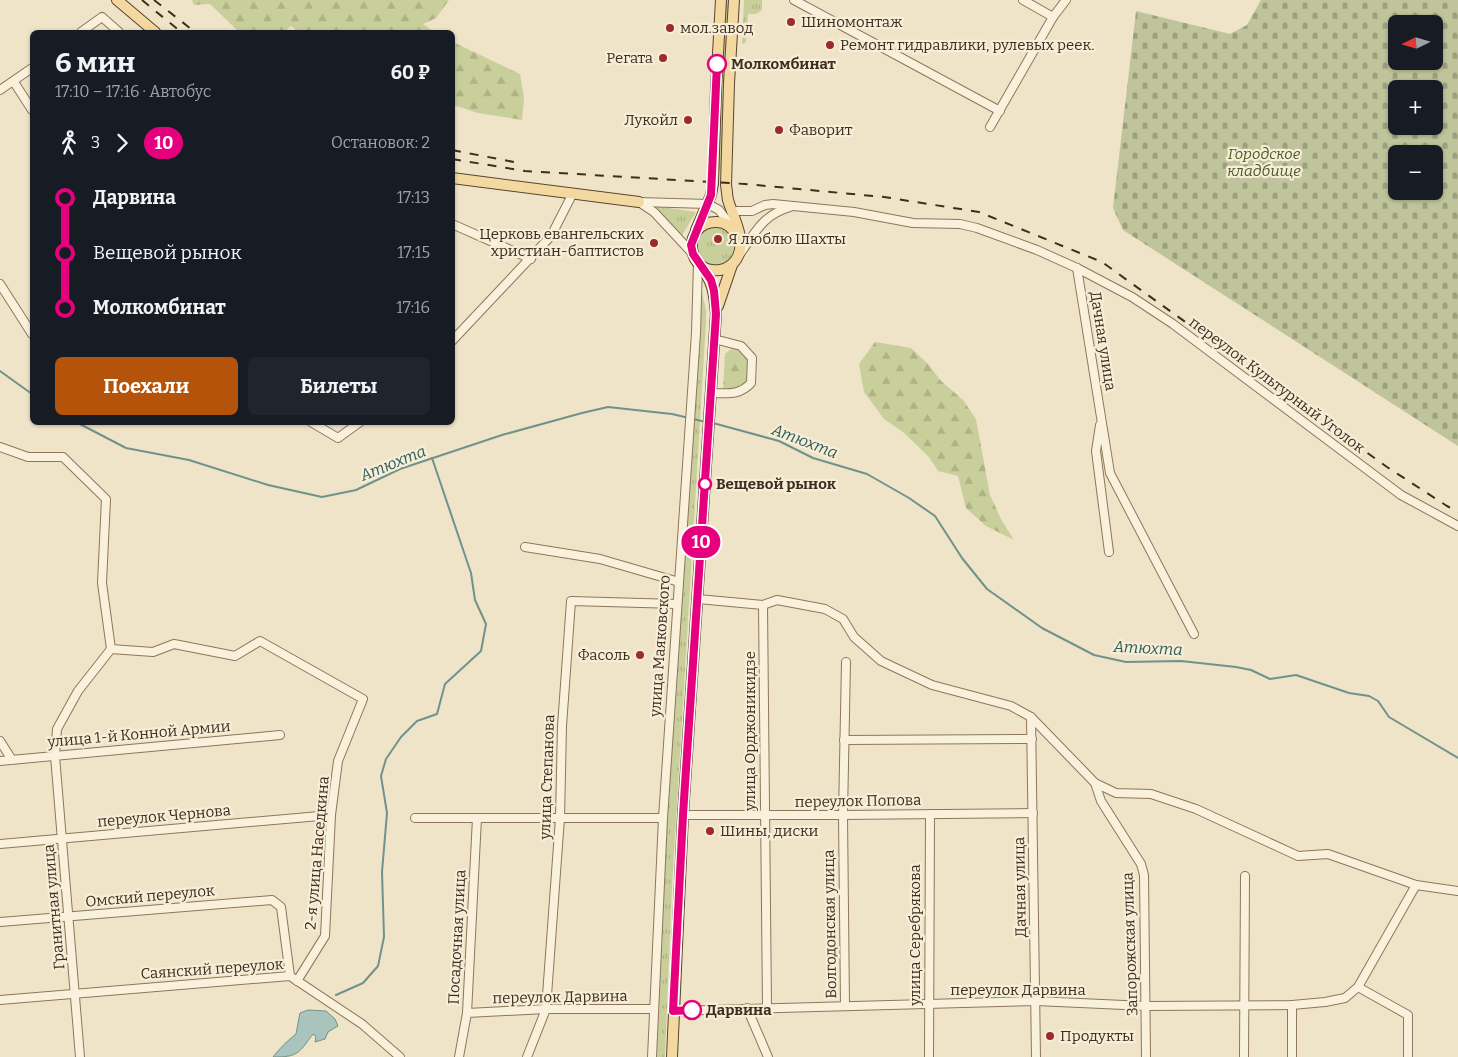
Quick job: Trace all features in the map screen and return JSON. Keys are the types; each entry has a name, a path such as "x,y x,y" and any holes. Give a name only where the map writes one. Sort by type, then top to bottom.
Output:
{"main road":[{"path":"117,0 153,30"},
{"path":"672,1057 683,815 716,314 711,280 695,259 691,245 708,204 713,184 721,0"},
{"path":"716,314 740,248 737,224 728,199 726,185 734,0"},
{"path":"455,178 639,202"},
{"path":"694,235 707,223 717,222 727,224 737,234"},
{"path":"695,259 705,268 714,271 724,269 735,261"}],"street":[{"path":"794,0 1000,110"},
{"path":"1023,0 1053,17"},
{"path":"990,127 1053,17 1066,0"},
{"path":"84,30 102,17 117,30"},
{"path":"0,90 30,70"},
{"path":"14,82 30,107"},
{"path":"455,338 551,236 572,193"},
{"path":"639,202 708,204 719,210 727,218 737,234"},
{"path":"639,202 654,212 695,259"},
{"name":"переулок Культурный Уголок","path":"732,211 752,211 765,205 773,204 854,212 913,223 960,224 977,228 1037,250 1077,268 1132,297 1173,324 1401,495 1458,526"},
{"path":"735,261 765,220 776,212 792,206"},
{"path":"455,225 531,259"},
{"name":"улица Маяковского","path":"652,1057 663,818 697,306 695,259"},
{"name":"Дачная улица","path":"1077,268 1110,473 1194,634"},
{"path":"0,284 30,331"},
{"path":"710,397 744,391 751,383 752,358 742,346 714,339"},
{"name":"Дачная улица","path":"1102,418 1096,451 1110,552"},
{"path":"315,425 338,438 356,425"},
{"path":"0,447 28,457 63,457 106,499 102,583 111,649"},
{"path":"525,547 600,559 679,582"},
{"name":"улица Степанова","path":"527,1057 546,1009 560,818 562,726 571,600 677,604"},
{"path":"698,600 763,605 777,600 825,609 843,620 854,638 881,661 932,685 1011,706 1031,717 1095,783 1116,793 1151,794 1196,809 1298,856 1328,854 1416,885 1458,891"},
{"name":"улица Орджоникидзе","path":"763,605 767,1007"},
{"name":"2-я улица Наседкина","path":"111,649 153,652 174,644 235,656 260,641 363,699 338,761 331,815 325,936 297,982"},
{"name":"Гранитная улица","path":"80,1057 55,756 58,729 78,691 111,649"},
{"name":"Волгодонская улица","path":"845,1006 843,816 846,662"},
{"name":"Дачная улица","path":"1031,717 1036,1057"},
{"name":"улица 1-й Конной Армии","path":"0,761 280,735"},
{"path":"844,740 1032,739"},
{"path":"0,741 12,760"},
{"name":"Запорожская улица","path":"1095,783 1101,801 1141,864 1144,875 1146,1057"},
{"name":"переулок Попова","path":"683,815 843,816 1033,813"},
{"name":"улица Серебрякова","path":"929,1057 930,814"},
{"name":"переулок Чернова","path":"0,844 331,815"},
{"path":"415,818 663,818"},
{"name":"Посадочная улица","path":"458,1057 467,1013 476,818"},
{"path":"1244,1057 1245,876"},
{"path":"1408,1057 1408,1015 1358,987 1416,885"},
{"name":"Омский переулок","path":"0,922 272,900 281,907 290,976"},
{"name":"Саянский переулок","path":"0,1000 290,976 362,1024 400,1057"},
{"name":"переулок Дарвина","path":"673,1011 1036,1001 1146,1006 1292,1005 1345,998 1358,987"},
{"path":"1292,1005 1292,1057"},
{"path":"747,1008 768,1057"},
{"name":"переулок Дарвина","path":"467,1013 546,1009 654,1009"}],"green space":[{"path":"192,0 449,0 436,18 423,24 431,30 295,30 291,26 286,30 237,30 210,4 194,5"},
{"path":"726,0 731,0 722,171 718,171"},
{"path":"744,0 762,0 762,10 756,14 748,14 746,42 742,44"},
{"name":"Городское кладбище","path":"1261,0 1458,0 1458,446 1123,230 1113,208 1136,11 1230,34 1247,25"},
{"path":"455,43 520,74 524,98 522,120 478,113 455,106"},
{"path":"655,206 696,212 681,237"},
{"path":"715,227 728,233 734,246 728,259 715,265 702,259 696,246 702,233"},
{"path":"701,288 706,310 706,322 672,886 665,1057 656,1057 663,884"},
{"path":"875,342 911,348 928,364 941,381 963,400 976,419 990,495 1002,521 1014,540 986,526 966,508 958,476 938,471 929,457 903,432 884,419 864,392 859,364"},
{"path":"731,349 741,350 750,359 749,379 743,389 723,390 725,354"}],"water":[{"path":"308,1010 326,1011 335,1019 338,1026 328,1032 325,1039 315,1042 316,1037 313,1034 300,1050 293,1055 273,1057 296,1034 300,1013"}],"waterway":[{"name":"Атюхта","path":"0,371 30,393"},
{"name":"Атюхта","path":"82,425 126,448 189,460 268,485 322,497 356,490 400,469 502,435 608,407 672,414 689,418"},
{"name":"Атюхта","path":"693,419 706,422"},
{"name":"Атюхта","path":"713,423 779,441 813,458 867,474 909,498 935,516 962,558 987,589 1042,628 1094,655 1126,662 1181,661 1236,667 1251,670 1270,679 1296,675 1349,693 1369,696 1378,701 1389,717 1458,758"},
{"path":"336,995 363,983 378,966 384,937 382,872 387,813 381,776 386,759 401,737 417,721 437,714 445,684 481,651 486,624 475,600 471,573 432,458"}],"railway":[{"path":"142,0 179,30"},
{"path":"154,0 192,30"},
{"path":"455,151 519,163"},
{"path":"455,159 525,171 745,184 884,197 979,212 1102,262 1387,467 1458,512"}],"bus line":[{"name":"10","path":"692,1010 673,1011 683,815 716,314 711,280 698,263 691,245 711,195 713,184 717,64"}],"place":[{"name":"Шиномонтаж","path":"791,22"},
{"name":"мол.завод","path":"670,28"},
{"name":"Ремонт гидравлики, рулевых реек.","path":"830,45"},
{"name":"Регата","path":"663,58"},
{"name":"Молкомбинат","path":"717,64"},
{"name":"Лукойл","path":"688,120"},
{"name":"Фаворит","path":"779,130"},
{"name":"Я люблю Шахты","path":"718,239"},
{"name":"Церковь евангельских христиан-баптистов","path":"654,243"},
{"name":"Вещевой рынок","path":"705,484"},
{"name":"Фасоль","path":"640,655"},
{"name":"Шины, диски","path":"710,831"},
{"name":"Дарвина","path":"692,1010"},
{"name":"Продукты","path":"1050,1036"}]}
